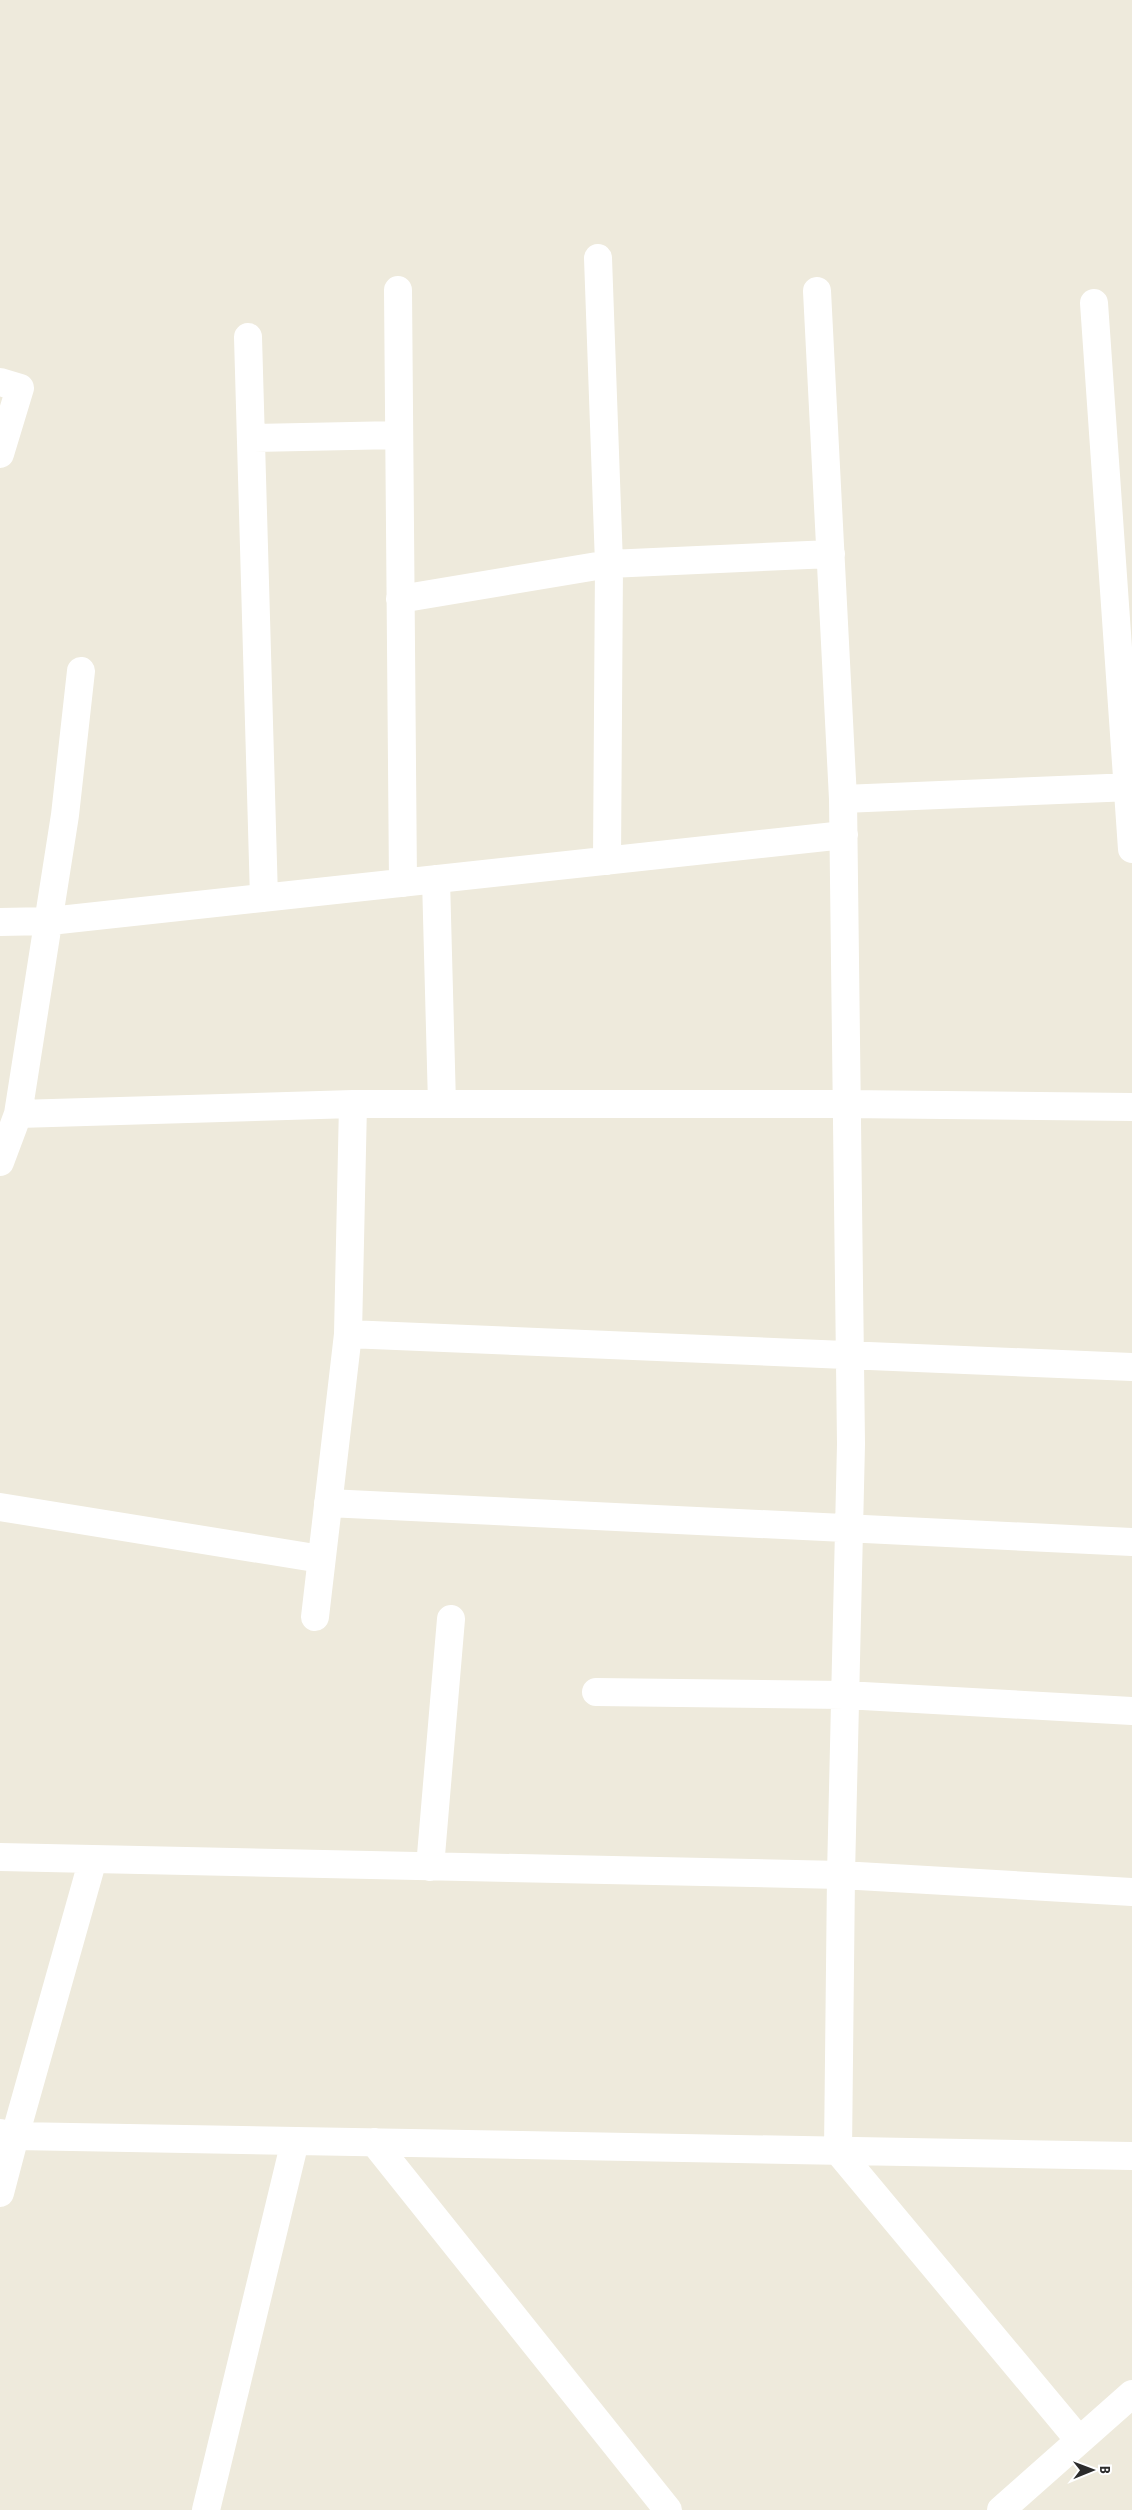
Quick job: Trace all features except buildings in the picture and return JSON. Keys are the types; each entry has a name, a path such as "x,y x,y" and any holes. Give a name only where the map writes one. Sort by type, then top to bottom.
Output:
{"street":[{"path":"598,258 609,564 608,860"},
{"path":"398,290 403,883"},
{"path":"816,291 844,835 845,1104 851,1444 841,1876 838,2151 1079,2440"},
{"path":"1094,303 1130,787 1132,849"},
{"path":"248,337 264,898"},
{"path":"0,382 20,388 0,454"},
{"path":"251,438 399,435"},
{"path":"400,599 609,564 830,554"},
{"path":"0,1162 18,1114 50,921 65,815 81,671"},
{"path":"843,799 1130,787"},
{"path":"0,922 50,921 844,835"},
{"path":"436,879 442,1104"},
{"path":"18,1114 353,1104 845,1104 1132,1107"},
{"path":"314,1616 348,1334 353,1104"},
{"path":"348,1334 1132,1366"},
{"path":"328,1503 1132,1542"},
{"path":"0,1507 321,1559"},
{"path":"430,1867 451,1619"},
{"path":"596,1692 845,1695 1132,1711"},
{"path":"0,1857 841,1876 1132,1892"},
{"path":"0,2193 7,2134 93,1859"},
{"path":"7,2134 1132,2156"},
{"path":"206,2510 295,2141"},
{"path":"374,2142 668,2510"},
{"path":"1001,2510 1132,2394"}]}
